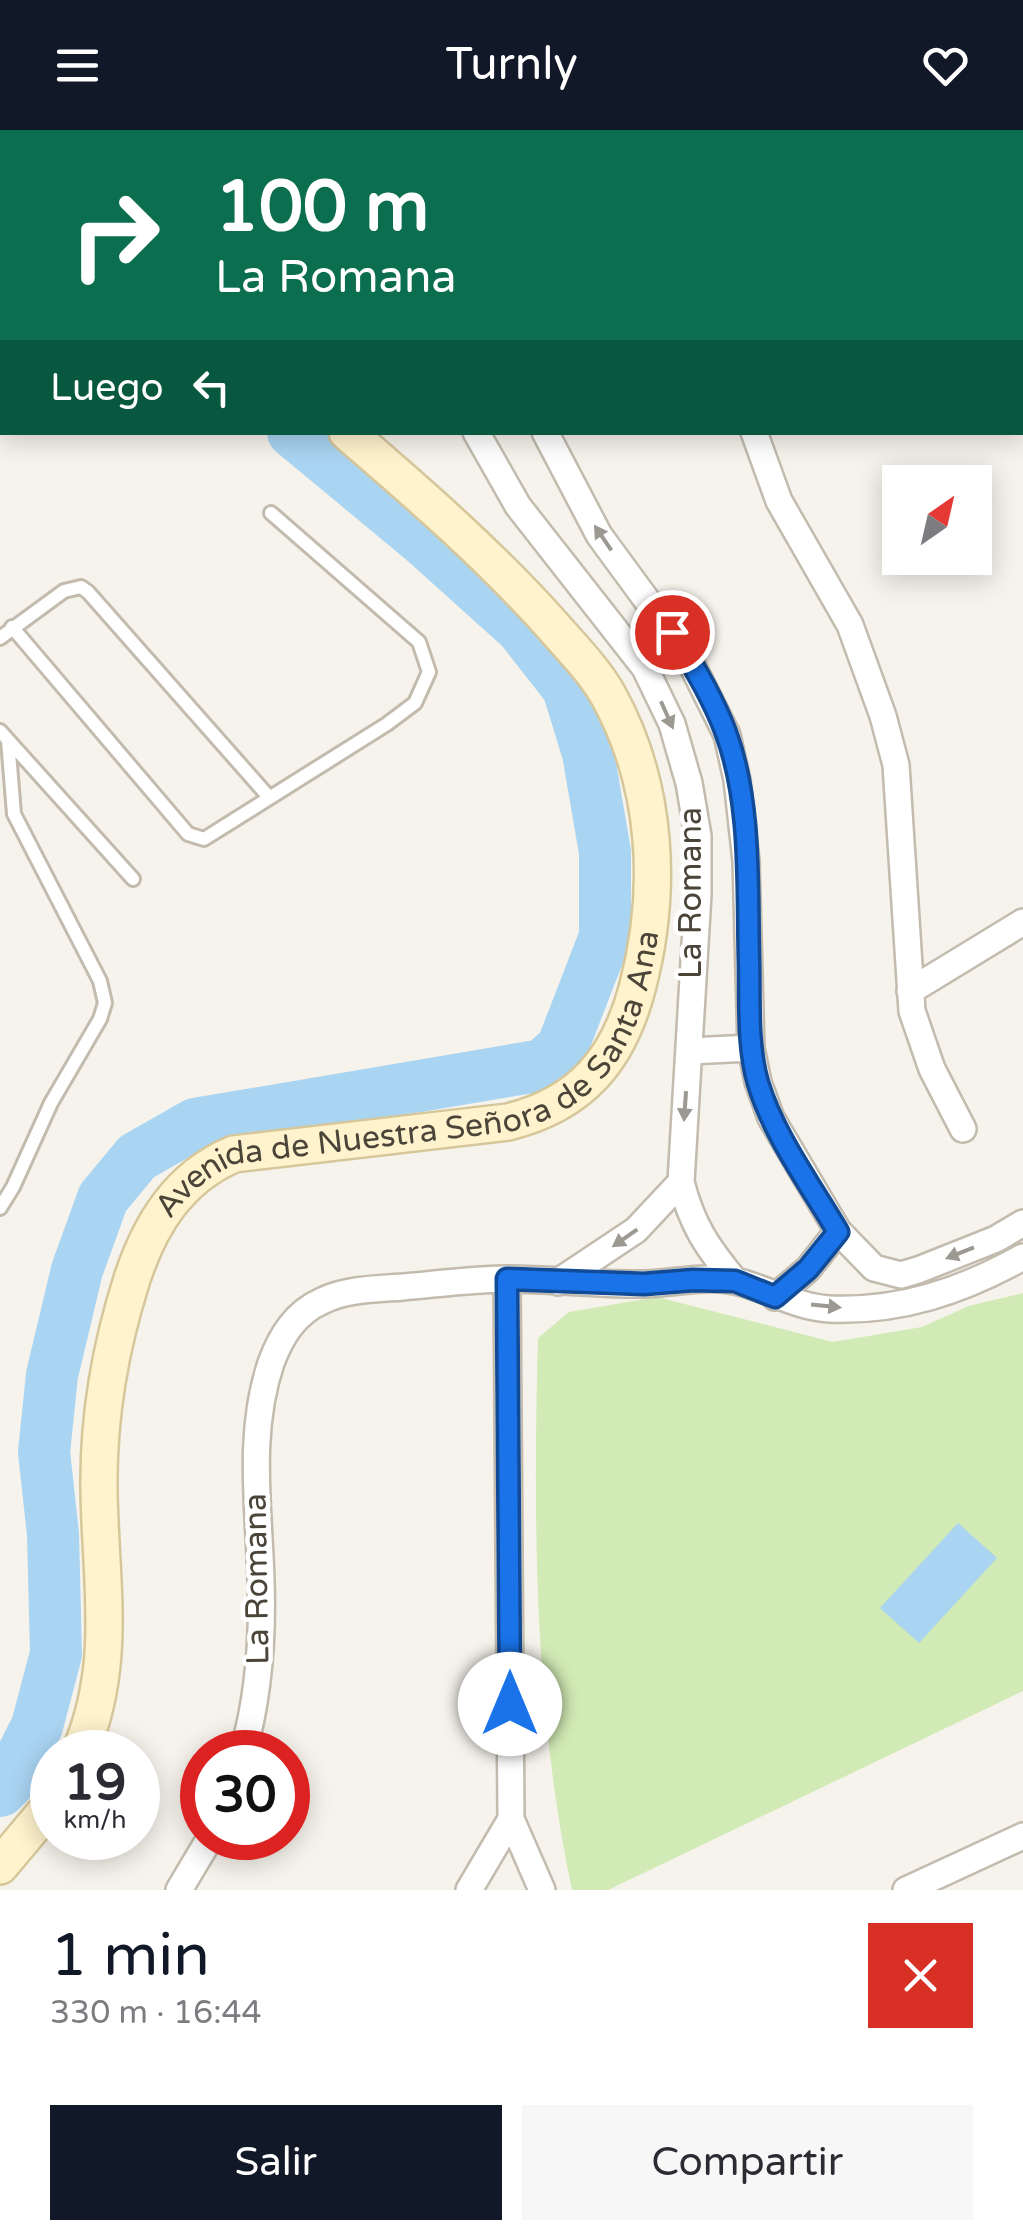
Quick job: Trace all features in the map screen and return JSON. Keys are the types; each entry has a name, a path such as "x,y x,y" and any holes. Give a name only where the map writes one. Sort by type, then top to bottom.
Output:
{"street":[{"name":"Avenida de Nuestra Señora de Santa Ana","path":"89,1730 95,1716 105,1644 99,1490 103,1394 126,1296 161,1213 196,1174 234,1154 508,1122 564,1102 589,1081 628,1022 644,964 654,858 648,802 633,749 607,693 513,582 460,530 350,435"},
{"name":"La Romana","path":"478,435 518,506 644,668 672,724 689,783 698,836 698,894 680,1182 704,1244 735,1281"},
{"name":"La Romana","path":"547,435 599,534 687,654 727,735 737,780 746,861 751,1048 758,1082 771,1118 838,1232 874,1268 901,1275 1021,1227"},
{"path":"755,435 779,501 850,625 883,716 896,765 912,1011 932,1069 962,1129"},
{"path":"910,991 1023,922"},
{"path":"689,1051 751,1048"},
{"path":"558,1282 636,1230 680,1182"},
{"path":"775,1297 808,1269 838,1232"},
{"name":"La Romana","path":"248,1730 258,1684 262,1627 258,1410 272,1361 288,1327 304,1310 326,1298 360,1290 507,1279 644,1284 735,1281 775,1297 826,1309 909,1304 938,1297 1023,1257"},
{"path":"507,1279 511,1819 542,1890"},
{"path":"469,1890 511,1819"},
{"path":"0,1866 30,1830"},
{"path":"906,1890 1023,1836"},
{"path":"184,1889 199,1860"}],"lane":[{"path":"12,626 188,834 195,839 212,835 401,713 414,703 429,672 420,642 270,513"},
{"path":"0,638 72,587 88,592 268,796"},
{"path":"4,736 133,879"},
{"path":"0,1208 14,1187 51,1104 100,1020 105,1002 100,980 14,814 4,736"}],"green space":[{"path":"1023,1293 1023,1691 608,1890 572,1890 559,1822 543,1685 536,1476 538,1338 569,1312 657,1297 833,1342 922,1327 969,1306"}],"water":[{"path":"958,1523 997,1558 919,1643 880,1608"}],"waterway":[{"path":"0,1791 9,1782 37,1726 56,1654 53,1534 44,1452 52,1375 77,1270 103,1198 137,1157 195,1124 543,1065 562,1048 605,937 605,852 588,753 568,688 521,628 297,435"}],"route":[{"path":"510,1704 507,1279 644,1284 735,1281 775,1297 808,1269 838,1232 771,1118 758,1082 751,1048 746,861 737,780 727,735 672,632"}]}
